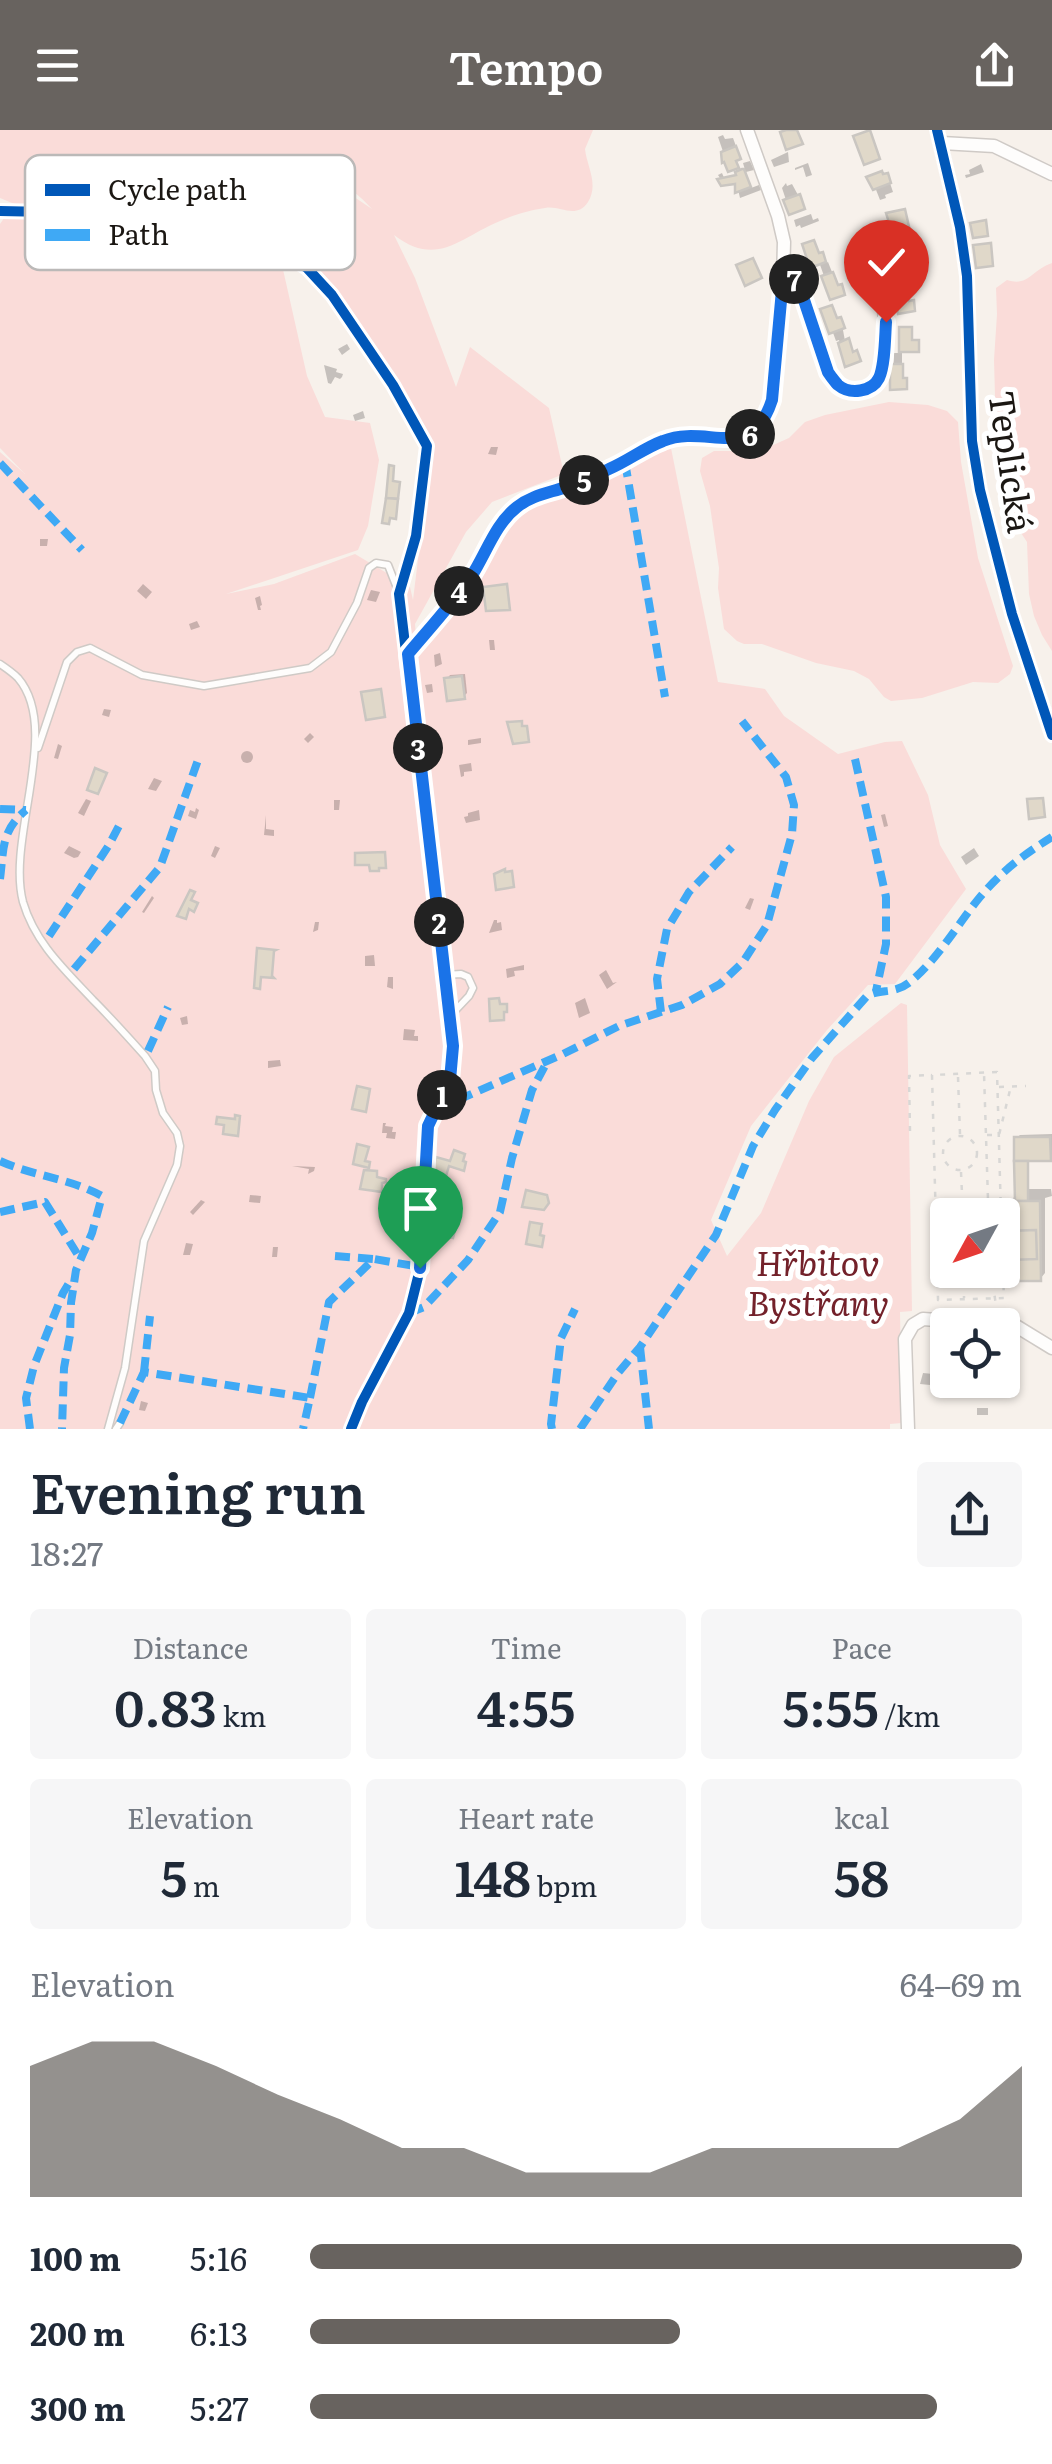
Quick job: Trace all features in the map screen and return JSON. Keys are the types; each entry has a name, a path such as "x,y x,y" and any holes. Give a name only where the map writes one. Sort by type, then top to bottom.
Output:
{"street":[{"path":"747,130 778,216 784,242 783,279 797,279 828,372 837,384 857,392 879,379 884,348 886,322 876,255"},
{"path":"940,136 994,146 1052,174"},
{"name":"Teplická","path":"940,136 967,276 972,441 980,490 1012,614 1052,735"},
{"path":"908,1429 906,1338 913,1324 930,1319"},
{"path":"1020,1328 1052,1348"}],"lane":[{"path":"408,654 470,577 502,522 534,496 613,468 667,439 749,435 758,429 772,400 783,279"},
{"path":"393,385 428,446 416,536 399,594"},
{"path":"108,1429 124,1368 144,1241 177,1165 180,1146 158,1098 155,1070 147,1053 43,944 22,900 20,864 36,754 67,662 76,652 90,648 142,675 204,686 310,668 331,652 357,603 369,568 376,562 388,565 399,594 453,1046 450,1080 428,1126 420,1268 406,1321 351,1429"},
{"path":"0,664 17,677 26,692 32,708 36,754"},
{"path":"43,944 48,936"},
{"path":"445,975 461,974 472,982 469,996 450,1016"}],"path":[{"path":"984,1072 988,1198"},
{"path":"910,1131 910,1076 997,1072 1001,1198"},
{"path":"958,1074 960,1136"},
{"path":"932,1075 936,1198"},
{"path":"999,1135 1011,1086"},
{"path":"998,1087 1026,1086"},
{"path":"986,1135 999,1135"},
{"path":"960,1136 972,1141 978,1154 973,1164 961,1171 949,1167 942,1154 947,1141 960,1136"},
{"path":"978,1154 986,1153"},
{"path":"934,1154 942,1154"},
{"path":"961,1171 962,1198"},
{"path":"938,1288 938,1300 1004,1298 1004,1288"},
{"path":"964,1288 964,1300"},
{"path":"994,1288 996,1308"}],"green space":[{"name":"Hřbitov Bystřany","path":"0,130 593,130 585,149 591,195 578,210 551,208 522,213 436,250 409,245 394,235 415,278 456,387 470,347 549,408 564,474 492,502 466,532 415,624 417,648 466,592 503,534 525,509 671,448 718,682 765,689 784,716 838,754 902,741 928,795 940,845 966,889 895,984 868,985 751,1126 711,1220 727,1256 761,1213 809,1101 834,1057 901,1003 907,1005 912,1311 900,1312 902,1423 890,1424 890,1429 0,1429 0,452 25,474 0,448 0,224 9,211 24,208 0,198","holes":["25,155 355,155 355,194 372,209 355,198 355,270 310,270 394,378 432,446 413,600 410,587 355,554 274,584 226,594 358,550 368,526 379,460 370,423 325,417 307,376 283,270 25,270"]},
{"path":"1052,263 1052,651 1034,616 1027,542 1010,516 997,468 994,360 996,288 1007,280 1025,280"},
{"path":"889,402 928,405 947,411 958,422 978,558 1013,666 1010,674 998,683 973,682 922,698 891,701 869,679 854,671 816,663 762,644 744,644 724,629 710,506 700,471 702,458 714,451 760,451 789,438 805,422"}],"building":[{"path":"797,130 803,144 786,150 780,132"},
{"path":"870,130 880,159 864,165 853,136"},
{"path":"736,146 741,159 736,161 739,168 728,172 721,152"},
{"path":"744,169 751,187 735,193 735,184 721,186 717,179 736,175"},
{"path":"882,171 888,173 891,183 873,190 866,177"},
{"path":"800,194 805,209 789,215 783,200"},
{"path":"905,209 910,231 886,239 883,227 890,226 886,213"},
{"path":"986,220 988,236 973,238 970,223"},
{"path":"814,240 826,262 810,268 802,244"},
{"path":"991,243 993,266 976,268 973,245"},
{"path":"900,250 902,264 910,263 911,275 891,277 888,252"},
{"path":"753,258 762,278 745,286 736,265"},
{"path":"833,272 845,295 830,300 821,276"},
{"path":"907,287 915,311 898,314 894,289"},
{"path":"832,305 845,328 829,334 820,309"},
{"path":"899,327 912,327 912,340 919,340 919,352 899,352"},
{"path":"849,338 861,361 845,367 838,343"},
{"path":"890,364 903,364 907,389 890,390"},
{"path":"389,465 394,466 393,481 400,482 398,499 386,498"},
{"path":"386,498 398,499 396,519 390,518 389,524 382,523"},
{"path":"507,584 510,610 486,611 483,587"},
{"path":"462,676 465,699 447,701 444,678"},
{"path":"381,689 385,717 366,720 361,692"},
{"path":"522,721 522,726 527,726 529,742 513,744 507,722"},
{"path":"95,768 107,773 98,794 87,790"},
{"path":"1043,798 1045,817 1029,819 1027,799"},
{"path":"385,852 386,868 370,871 369,865 355,865 355,853"},
{"path":"505,869 512,871 514,887 496,890 494,874"},
{"path":"190,890 195,892 191,900 198,903 194,912 189,909 186,919 177,916"},
{"path":"257,948 276,950 274,978 261,977 260,989 254,988"},
{"path":"499,998 500,1004 507,1004 504,1020 490,1021 489,999"},
{"path":"357,1086 370,1089 366,1112 352,1109"},
{"path":"235,1115 240,1116 238,1136 223,1134 224,1125 216,1124 217,1117 235,1119"},
{"path":"1014,1137 1050,1137 1051,1161 1014,1161"},
{"path":"357,1144 369,1147 365,1161 370,1162 369,1168 353,1164"},
{"path":"454,1150 465,1154 464,1171 449,1166 444,1183 434,1183 430,1179 436,1157 450,1161"},
{"path":"1014,1161 1028,1161 1028,1201 1015,1198"},
{"path":"364,1170 377,1171 377,1177 386,1179 382,1192 360,1189"},
{"path":"526,1190 547,1195 549,1203 544,1210 522,1207"},
{"path":"1020,1201 1040,1201 1041,1281 1020,1281"},
{"path":"441,1214 458,1218 453,1238 436,1234"},
{"path":"530,1222 542,1224 542,1247 526,1244"},
{"path":"1020,1230 1036,1230 1037,1259 1020,1260"}],"marked path":[{"path":"625,462 665,697"},
{"path":"0,463 82,550"},
{"path":"437,1109 619,1026 682,1005 720,984 743,962 767,925 792,834 794,805 786,777 742,721"},
{"path":"855,759 886,897 886,944 876,991"},
{"path":"74,969 160,867 198,760"},
{"path":"0,809 26,810"},
{"path":"0,879 8,833 26,810"},
{"path":"49,936 121,822"},
{"path":"580,1429 716,1235 753,1146 812,1058 867,996 899,989 920,973 996,879 1052,837"},
{"path":"661,1012 657,979 667,929 689,892 732,847"},
{"path":"148,1051 168,1007"},
{"path":"409,1313 424,1307 468,1260 500,1212 532,1090 548,1060"},
{"path":"0,1161 102,1196 76,1270 64,1368 62,1429"},
{"path":"0,1212 45,1202 81,1260"},
{"path":"335,1256 374,1259"},
{"path":"310,1398 329,1302 374,1259 420,1267"},
{"path":"30,1429 26,1398 34,1366 69,1283"},
{"path":"552,1429 561,1338 575,1309"},
{"path":"144,1372 150,1316"},
{"path":"640,1347 649,1429"},
{"path":"120,1423 144,1372 310,1398 303,1429"}],"cycle path":[{"path":"937,130 960,227 967,276 972,441 980,490 1012,614 1052,735"},
{"path":"0,211 25,212"},
{"path":"309,270 332,295 393,385 427,446 416,536 399,594 453,1045 450,1080 428,1126 422,1261 409,1313 351,1429"}],"route":[{"path":"420,1268 428,1126 450,1080 453,1046 408,654 470,577 502,522 534,496 613,468 667,439 749,435 758,429 772,400 783,279 797,279 828,372 846,390 857,392 879,379 886,322"}]}
